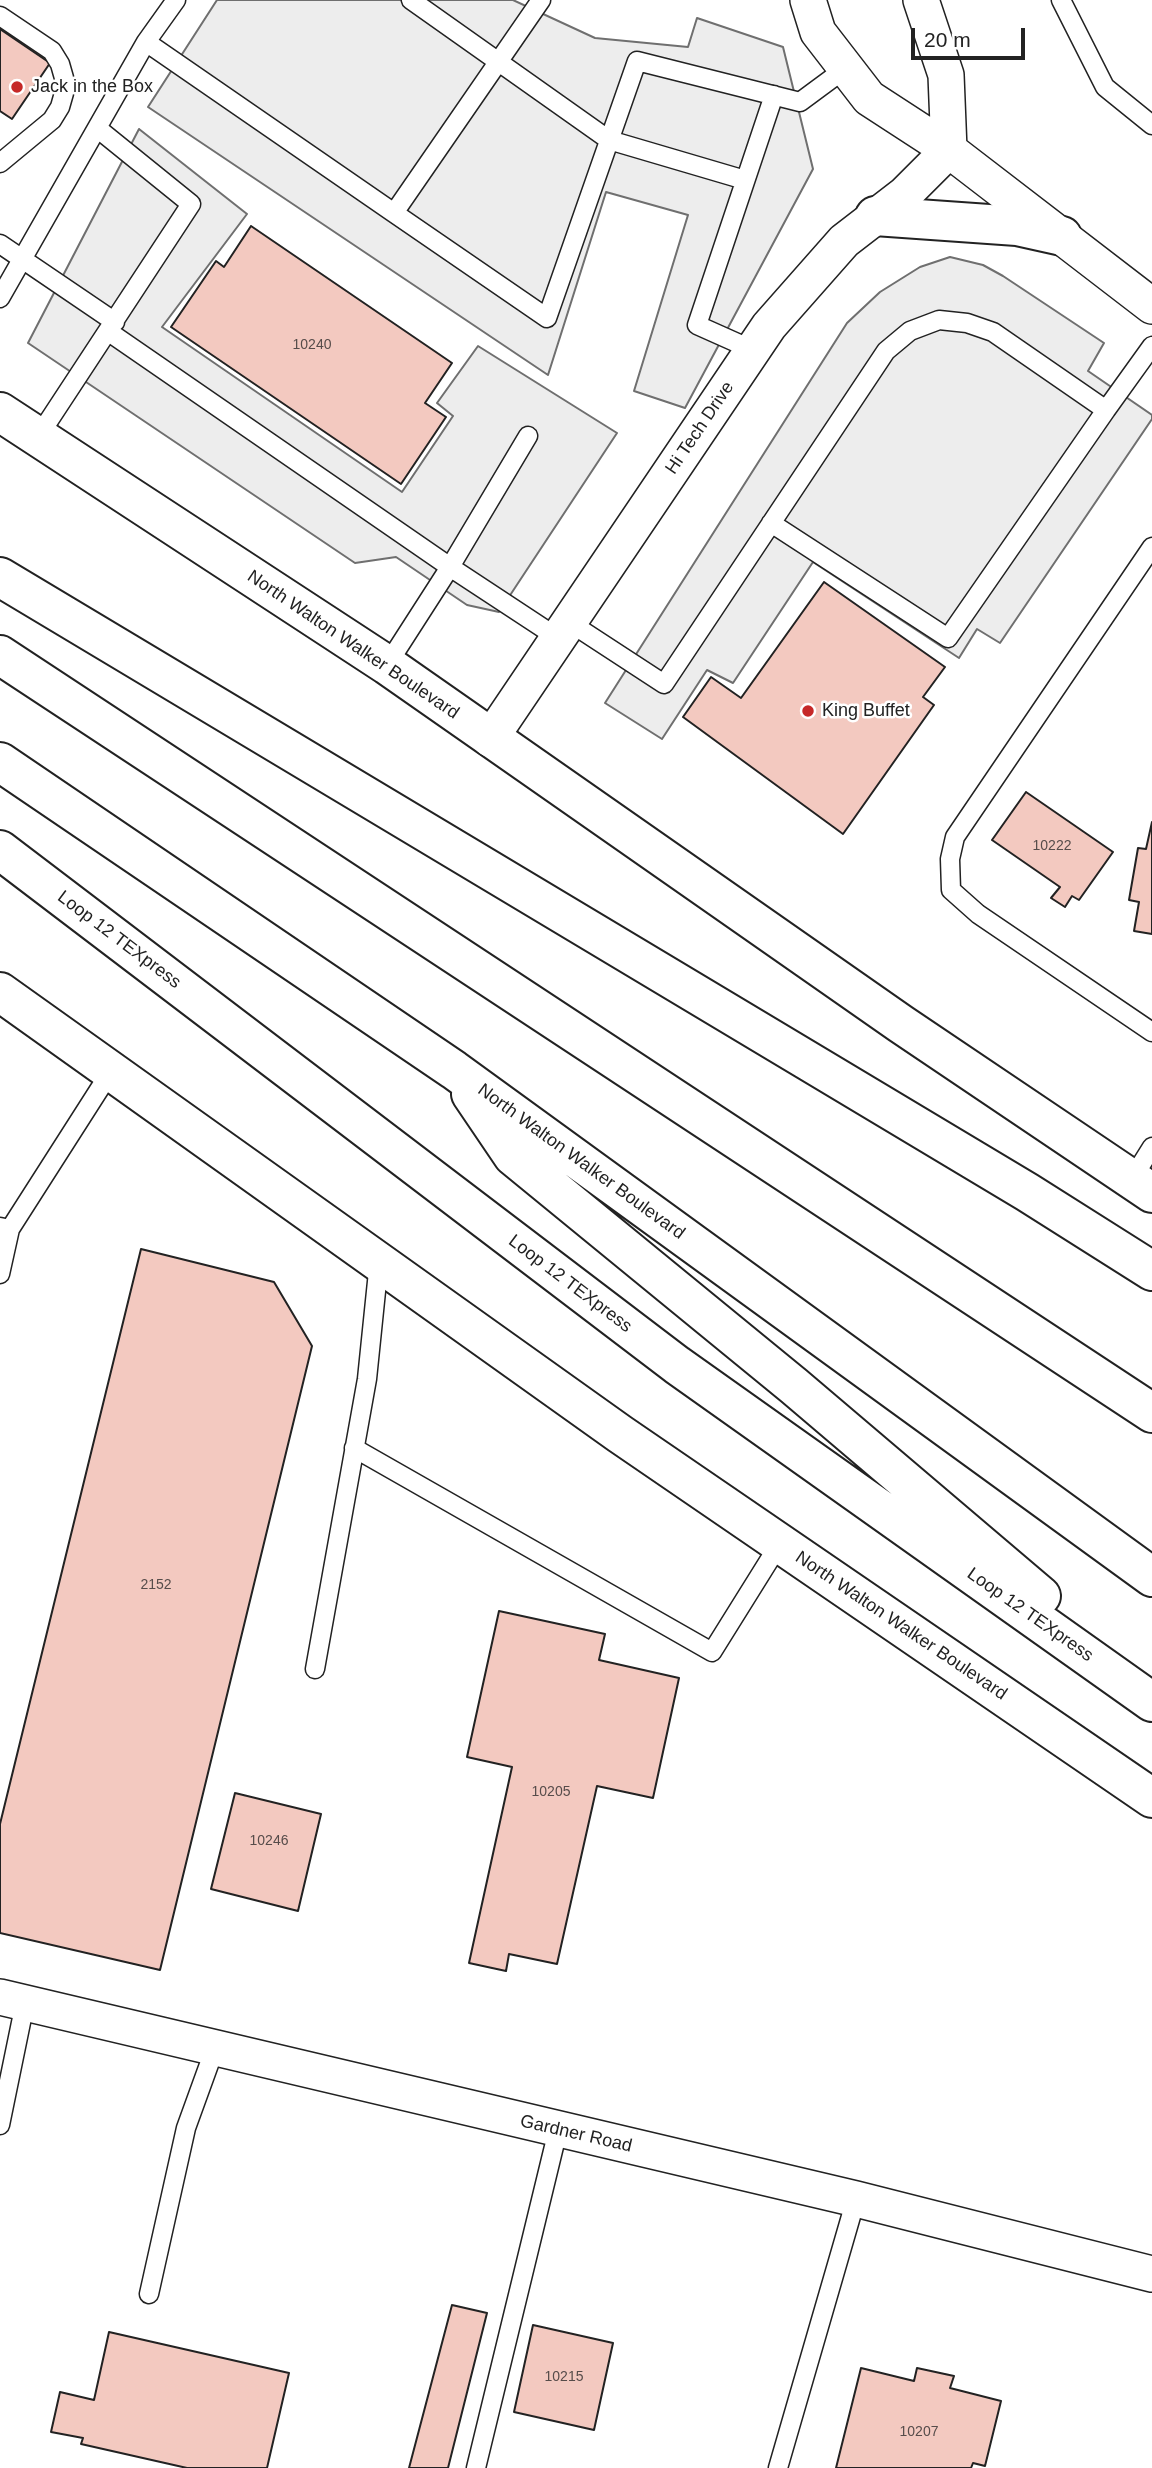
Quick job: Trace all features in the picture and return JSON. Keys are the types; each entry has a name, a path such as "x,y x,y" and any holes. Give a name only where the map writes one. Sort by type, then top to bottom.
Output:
{"main road":[{"path":"875,216 1017,226 1062,236"},
{"name":"North Walton Walker Boulevard","path":"0,412 387,665 901,1024 1142,1186"},
{"path":"0,577 1003,1178 1152,1271"},
{"path":"0,655 1152,1413"},
{"name":"North Walton Walker Boulevard","path":"0,762 454,1069 1152,1577"},
{"name":"Loop 12 TEXpress","path":"0,850 677,1365 1152,1702"},
{"name":"North Walton Walker Boulevard","path":"0,992 620,1434 1152,1798"},
{"path":"454,1069 513,1156 794,1386 1152,1689"}],"street":[{"path":"808,0 818,32 869,98 949,150 1152,306"},
{"path":"921,0 946,75 949,150"},
{"name":"Hi Tech Drive","path":"490,738 769,326 844,241 905,194 949,150"},
{"name":"Gardner Road","path":"13,2000 856,2199 1152,2274"}],"lane":[{"path":"0,298 146,42 176,0"},
{"path":"411,0 610,140 745,180"},
{"path":"394,213 541,0"},
{"path":"1061,0 1105,87 1152,125"},
{"path":"0,16 52,51 60,64 64,85 60,107 52,120 0,163"},
{"path":"146,42 547,318 637,61 800,102 846,68"},
{"path":"753,350 697,325 774,95"},
{"path":"38,437 191,204 97,128"},
{"path":"0,244 112,327 450,567 664,684 886,351 910,331 939,320 967,323 993,332 1106,410"},
{"path":"771,523 948,638 1152,346"},
{"path":"387,665 450,567 528,436"},
{"path":"1152,547 955,836 950,859 951,890 978,914 1152,1032"},
{"path":"0,1274 5,1228 111,1071"},
{"path":"1142,1186 1152,1147"},
{"path":"315,1669 367,1379 379,1262"},
{"path":"354,1448 712,1652 780,1543"},
{"path":"0,2125 13,2000"},
{"path":"149,2294 186,2128 215,2048"},
{"path":"476,2468 558,2130"},
{"path":"778,2468 856,2199"}],"shaded area":[{"path":"217,0 513,0 595,38 688,47 697,18 783,47 813,169 685,408 634,391 688,215 606,192 548,375 148,107"},
{"path":"139,129 247,214 162,327 402,492 453,416 437,403 478,346 617,433 499,612 467,605 396,557 355,563 28,343"},
{"path":"950,257 983,265 1003,276 1104,343 1088,371 1152,415 1152,419 1000,643 977,629 959,658 813,562 733,683 707,670 662,739 605,703 847,323 880,292 920,267"}],"building":[{"name":"Jack in the Box","path":"0,29 50,63 12,119 0,111"},
{"path":"251,226 452,363 425,403 446,417 401,484 171,327 216,261 224,267"},
{"name":"King Buffet","path":"824,582 945,667 923,697 934,705 843,834 683,717 711,677 741,698"},
{"path":"1026,792 1113,852 1079,900 1072,896 1065,907 1051,898 1060,887 992,840"},
{"path":"1152,822 1152,934 1134,931 1139,902 1129,900 1138,848 1146,849"},
{"path":"141,1249 274,1282 312,1346 160,1970 0,1933 0,1824"},
{"path":"499,1611 605,1634 599,1660 679,1678 653,1798 597,1786 557,1964 509,1954 506,1971 469,1963 512,1767 467,1757"},
{"path":"235,1793 321,1814 298,1911 211,1889"},
{"path":"452,2305 487,2313 448,2468 409,2468"},
{"path":"533,2325 613,2343 594,2430 514,2412"},
{"path":"109,2332 289,2373 267,2468 187,2468 81,2444 83,2438 51,2432 60,2392 94,2400"},
{"path":"861,2368 914,2381 917,2368 954,2376 950,2388 1001,2401 985,2466 973,2463 971,2468 836,2468"}],"place":[{"name":"Jack in the Box","path":"17,87"},
{"name":"King Buffet","path":"808,711"}]}
